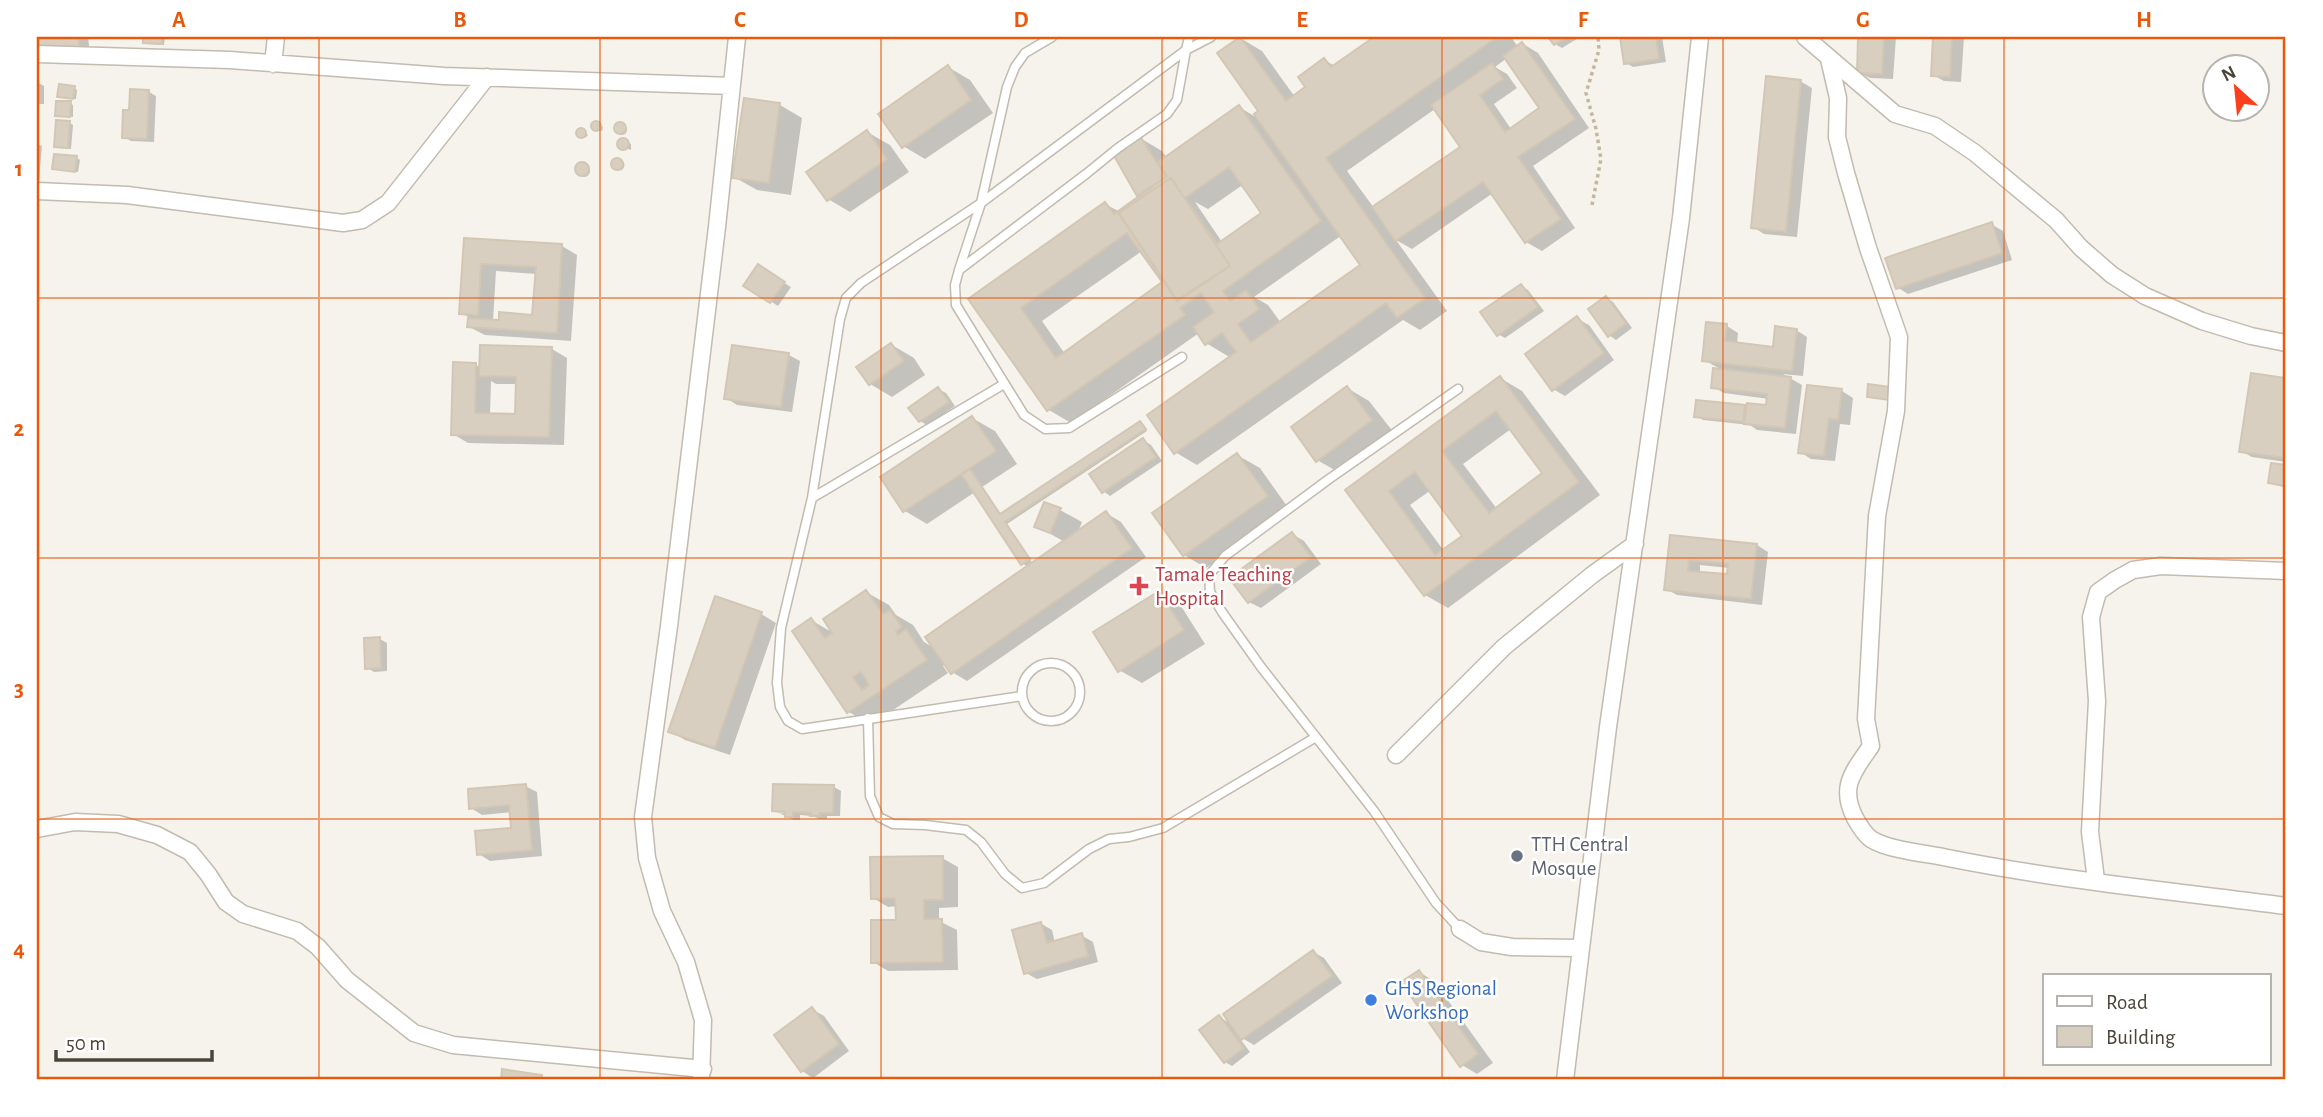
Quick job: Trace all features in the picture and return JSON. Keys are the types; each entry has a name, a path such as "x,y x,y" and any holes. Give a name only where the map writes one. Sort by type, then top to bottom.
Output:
{"street":[{"path":"273,64 276,37"},
{"path":"37,829 75,822 118,824 157,835 190,852 226,902 243,914 297,930 318,947 347,980 414,1033 453,1045 702,1074 703,1020 686,962 662,911 654,885 647,858 643,817 669,626 737,37"},
{"path":"1565,1080 1608,727 1681,218 1700,37"},
{"path":"1805,37 1895,114 1935,126 1975,153 2056,220 2081,248 2112,275 2145,296 2202,321 2286,343"},
{"path":"37,54 273,64 487,78 732,86"},
{"path":"1829,59 1838,98 1837,137 1846,173 1868,248 1899,337 1896,411 1877,516 1866,719 1871,746 1854,770 1847,789 1850,808 1860,827 1870,839 1885,845 1975,864 2286,906"},
{"path":"37,191 127,195 342,223 362,220 388,203 487,78"},
{"path":"1396,755 1504,647 1591,575 1635,544"},
{"path":"2096,880 2090,832 2097,701 2091,617 2098,593 2133,570 2161,566 2286,571"},
{"path":"1460,929 1481,942 1502,946 1580,948"}],"lane":[{"path":"1052,37 1025,53 1015,67 1007,87 981,203 955,285 956,305 1024,415 1045,429 1069,428 1182,357"},
{"path":"959,270 1118,148 1167,114 1178,100 1189,37"},
{"path":"1022,695 802,729 788,721 779,707 777,683 781,628 812,498 839,319 846,298 861,283 981,203 1186,50 1212,37"},
{"path":"812,498 1004,384"},
{"path":"1458,389 1225,556 1209,575 1210,592 1222,612 1261,667 1374,811 1436,902 1460,929"},
{"path":"1051,663 1068,668 1079,682 1079,700 1068,715 1051,721 1034,715 1027,709 1022,695 1027,675 1034,668 1051,663"},
{"path":"868,718 870,796 879,817 893,824 966,830 981,842 1004,874 1022,888 1044,883 1088,849 1109,839 1163,828 1316,737"}],"path":[{"path":"1591,205 1601,159 1586,93 1599,50 1598,37"}],"building":[{"path":"37,37 78,37 80,48 37,47"},
{"path":"143,37 162,37 162,44 143,43"},
{"path":"1240,37 1286,101 1305,87 1298,77 1324,58 1331,67 1374,37 1497,37 1326,158 1425,298 1397,318 1386,303 1174,454 1147,415 1236,352 1222,333 1205,345 1193,327 1214,312 1201,293 1180,308 1185,315 1047,411 968,299 1105,202 1114,214 1167,176 1158,162 1239,105 1321,221 1223,291 1230,301 1246,290 1259,309 1238,324 1251,342 1360,265 1254,114 1258,111 1217,53","holes":["1229,167 1261,213 1217,244 1185,198","1171,178 1230,266 1177,301 1118,213","1127,233 1162,282 1056,358 1021,308"]},
{"path":"1548,37 1567,37 1554,45"},
{"path":"1620,37 1656,37 1659,59 1624,64"},
{"path":"1858,37 1884,37 1882,74 1857,73"},
{"path":"1933,37 1952,37 1950,77 1931,76"},
{"path":"1522,42 1575,119 1518,157 1561,219 1525,243 1483,182 1395,241 1372,207 1460,147 1431,105 1492,63 1503,79 1480,95 1505,132 1539,108 1503,56"},
{"path":"948,65 971,100 902,148 878,114"},
{"path":"1766,76 1801,80 1786,232 1751,228"},
{"path":"59,84 75,86 73,99 57,97"},
{"path":"130,89 149,90 147,139 122,138 123,110 129,110"},
{"path":"744,98 780,103 769,183 732,178"},
{"path":"56,101 71,101 70,117 55,116"},
{"path":"56,120 70,121 68,148 54,147"},
{"path":"596,121 600,122 600,130 596,131 592,130 591,126 592,122"},
{"path":"620,122 626,128 620,134 614,128"},
{"path":"581,128 586,133 581,138 576,133"},
{"path":"867,130 887,159 827,201 806,172"},
{"path":"1140,136 1166,177 1137,196 1113,154"},
{"path":"623,138 629,144 623,150 617,144"},
{"path":"54,154 77,156 75,172 52,169"},
{"path":"612,159 622,159 622,169 612,169"},
{"path":"579,162 585,162 589,169 585,176 579,176 575,172 575,166"},
{"path":"1171,178 1230,266 1177,300 1119,213"},
{"path":"1992,222 2002,253 1896,289 1885,258"},
{"path":"464,238 562,244 557,333 467,327 468,318 499,320 499,312 532,315 536,267 481,264 478,315 459,314"},
{"path":"758,264 785,282 770,303 743,286"},
{"path":"1521,284 1538,307 1497,336 1480,312"},
{"path":"1606,296 1626,323 1608,337 1588,309"},
{"path":"1577,316 1604,353 1552,391 1525,354"},
{"path":"1706,322 1727,324 1725,341 1773,347 1775,326 1797,329 1792,371 1702,361"},
{"path":"891,343 904,361 869,385 856,367"},
{"path":"480,345 552,347 549,437 451,435 453,362 476,363 475,413 515,414 516,377 479,376"},
{"path":"732,345 789,353 781,407 724,399"},
{"path":"1713,368 1791,377 1785,428 1744,424 1747,403 1766,405 1767,394 1711,388"},
{"path":"2251,373 2286,378 2286,458 2239,452"},
{"path":"1500,376 1579,482 1424,596 1345,490","holes":["1496,411 1542,473 1489,513 1442,451","1415,472 1462,536 1435,555 1389,491"]},
{"path":"1868,384 1891,387 1889,400 1867,397"},
{"path":"1807,385 1842,389 1838,420 1829,418 1824,456 1798,453"},
{"path":"1347,386 1372,420 1316,462 1291,427"},
{"path":"938,387 949,402 919,422 908,408"},
{"path":"1696,400 1745,405 1743,422 1694,417"},
{"path":"972,416 996,451 903,512 880,477"},
{"path":"1140,421 1146,429 1005,522 1030,559 1021,565 962,475 970,469 1000,514"},
{"path":"1143,438 1156,457 1102,493 1089,474"},
{"path":"1237,453 1268,496 1183,556 1152,513"},
{"path":"2271,463 2286,465 2286,486 2268,483"},
{"path":"1044,502 1061,508 1050,533 1034,527"},
{"path":"1106,511 1132,548 951,674 925,637"},
{"path":"1292,532 1311,557 1248,603 1229,578"},
{"path":"1670,535 1757,544 1751,599 1664,590","holes":["1689,560 1728,564 1727,574 1688,571"]},
{"path":"866,590 883,614 890,610 902,627 896,631 898,635 906,629 927,660 847,713 792,631 811,618 825,638 832,633 823,619","holes":["861,672 869,685 862,690 853,677"]},
{"path":"1159,591 1184,630 1118,672 1093,632"},
{"path":"715,596 762,612 715,748 668,732"},
{"path":"380,637 381,668 365,669 364,638"},
{"path":"526,784 532,850 477,855 475,831 511,828 509,805 469,809 468,789"},
{"path":"773,784 834,785 833,813 810,816 811,813 793,812 793,817 785,817 785,812 772,811"},
{"path":"943,856 943,900 924,900 924,919 942,919 943,962 871,963 871,920 896,920 895,898 871,899 870,857"},
{"path":"1041,922 1047,943 1082,933 1088,956 1024,974 1012,930"},
{"path":"1313,950 1332,976 1241,1040 1223,1014"},
{"path":"1419,970 1478,1054 1460,1067 1401,982"},
{"path":"812,1007 839,1044 801,1072 774,1035"},
{"path":"1219,1015 1244,1048 1224,1063 1199,1030"},
{"path":"502,1069 542,1075 541,1080 501,1080"}],"place":[{"name":"Tamale Teaching Hospital","path":"1139,586"},
{"name":"TTH Central Mosque","path":"1517,856"},
{"name":"GHS Regional Workshop","path":"1371,1000"}]}
